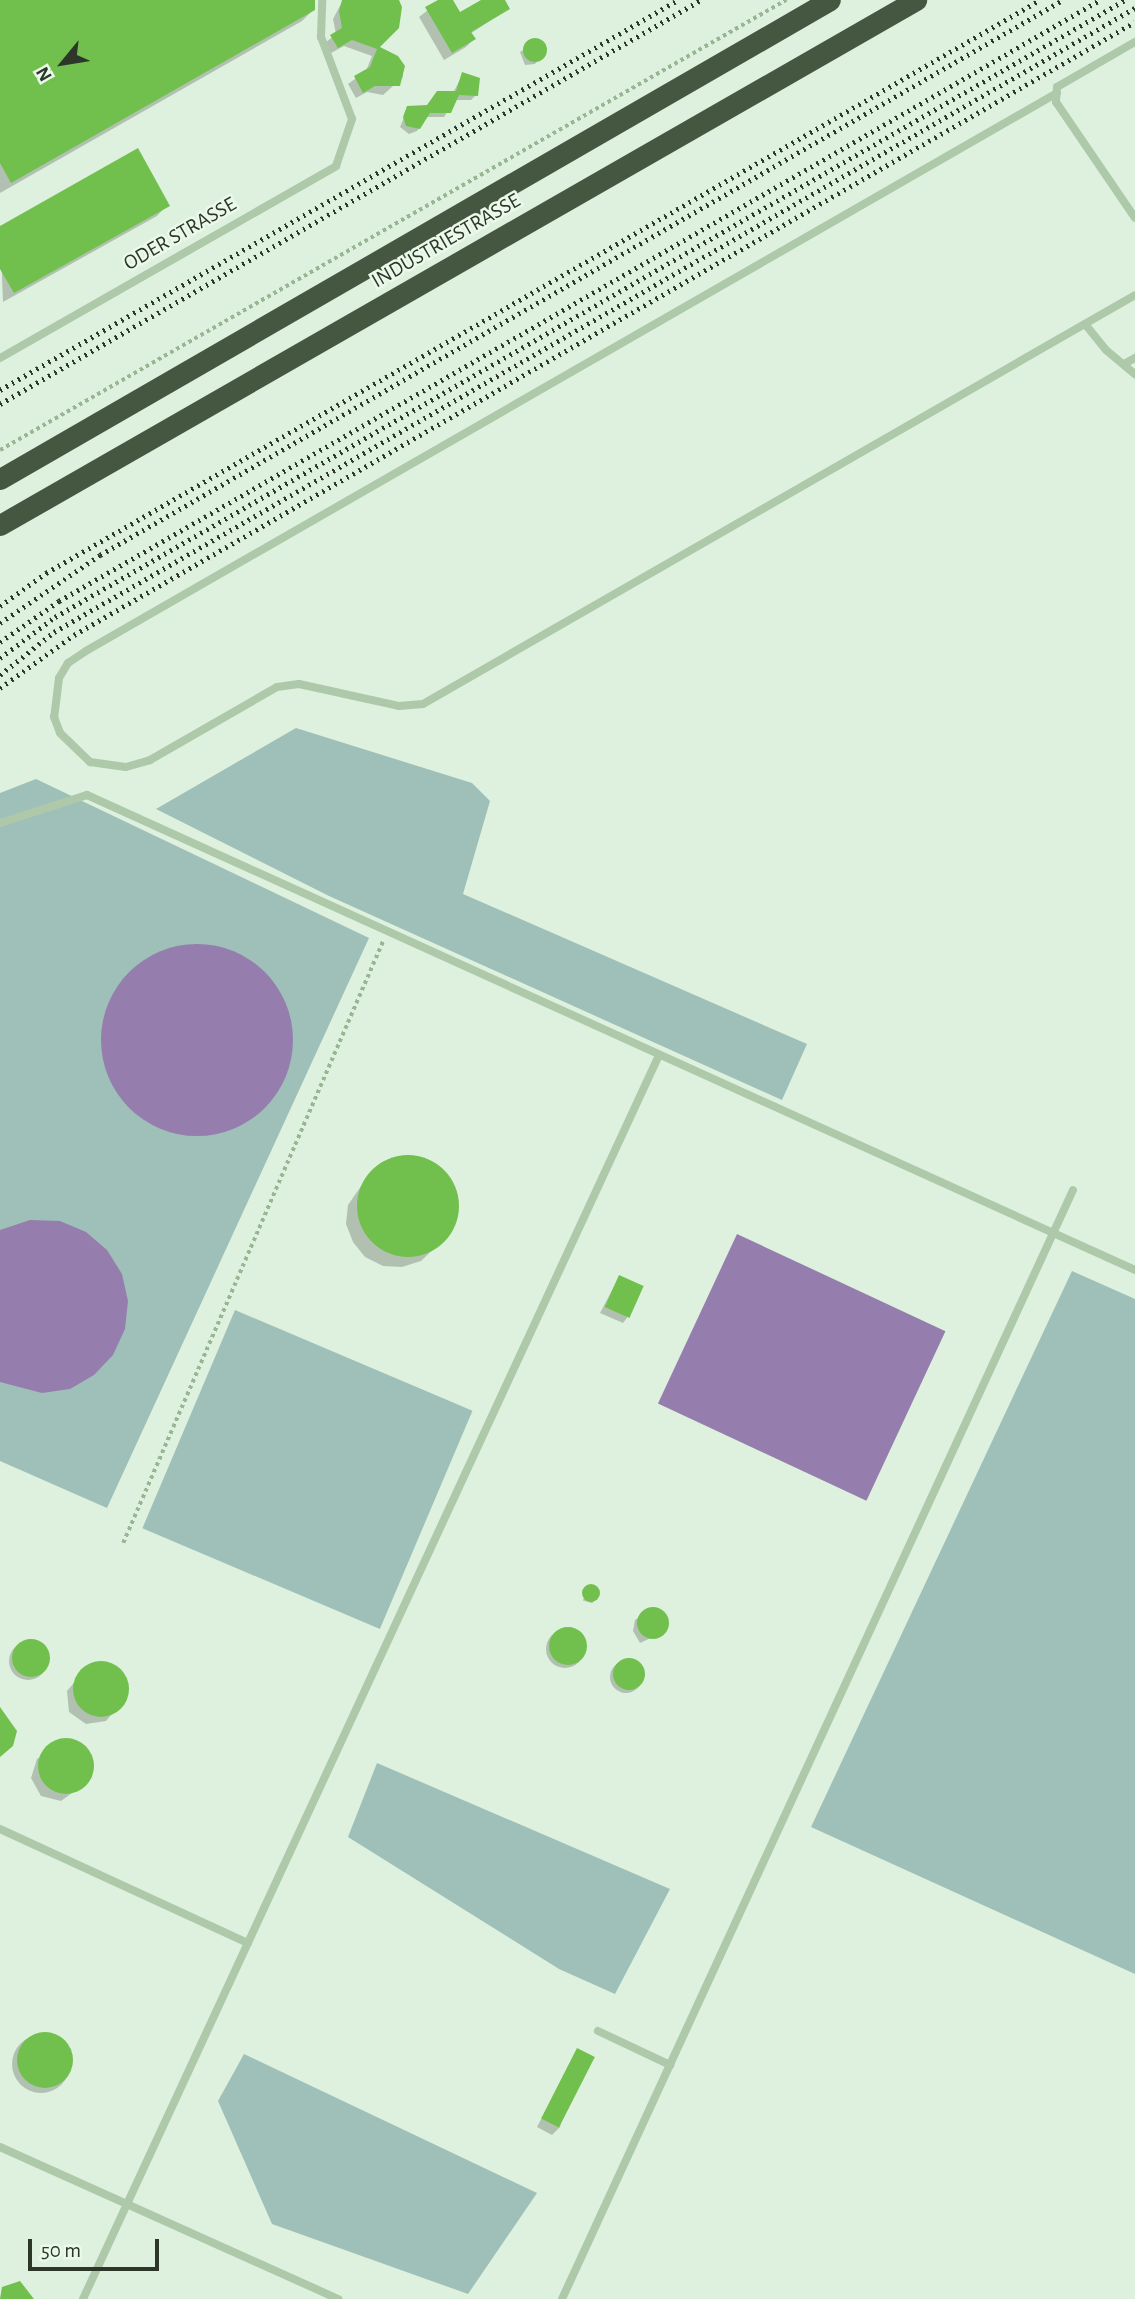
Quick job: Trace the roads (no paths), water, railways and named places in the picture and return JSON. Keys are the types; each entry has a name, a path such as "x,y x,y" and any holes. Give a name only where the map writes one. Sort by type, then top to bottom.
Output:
{"highway":[{"name":"INDUSTRIESTRASSE","path":"0,479 830,0"},
{"name":"INDUSTRIESTRASSE","path":"0,525 916,0"}],"lane":[{"name":"ODER STRASSE","path":"0,358 335,166 352,119 321,37 322,0"},
{"path":"1135,43 1057,87 1056,102 1135,218"},
{"path":"1057,93 86,651 68,663 59,678 57,725 73,750 90,762 126,767 150,760 277,687 299,684 399,706 423,704 1135,295"},
{"path":"1085,324 1135,374"},
{"path":"1124,365 1135,358"},
{"path":"0,822 87,795 1135,1270"},
{"path":"83,2299 659,1055"},
{"path":"562,2299 1073,1190"},
{"path":"0,1829 248,1943"},
{"path":"598,2031 670,2065"},
{"path":"0,2147 338,2299"}],"railway":[{"path":"0,390 678,0"},
{"path":"0,404 701,0"},
{"path":"0,606 46,573 1040,0"},
{"path":"0,623 100,555 1063,0"},
{"path":"0,642 59,601 1100,0"},
{"path":"0,658 55,617 1125,0"},
{"path":"0,675 54,632 1135,8"},
{"path":"0,688 74,635 1135,22"}]}
